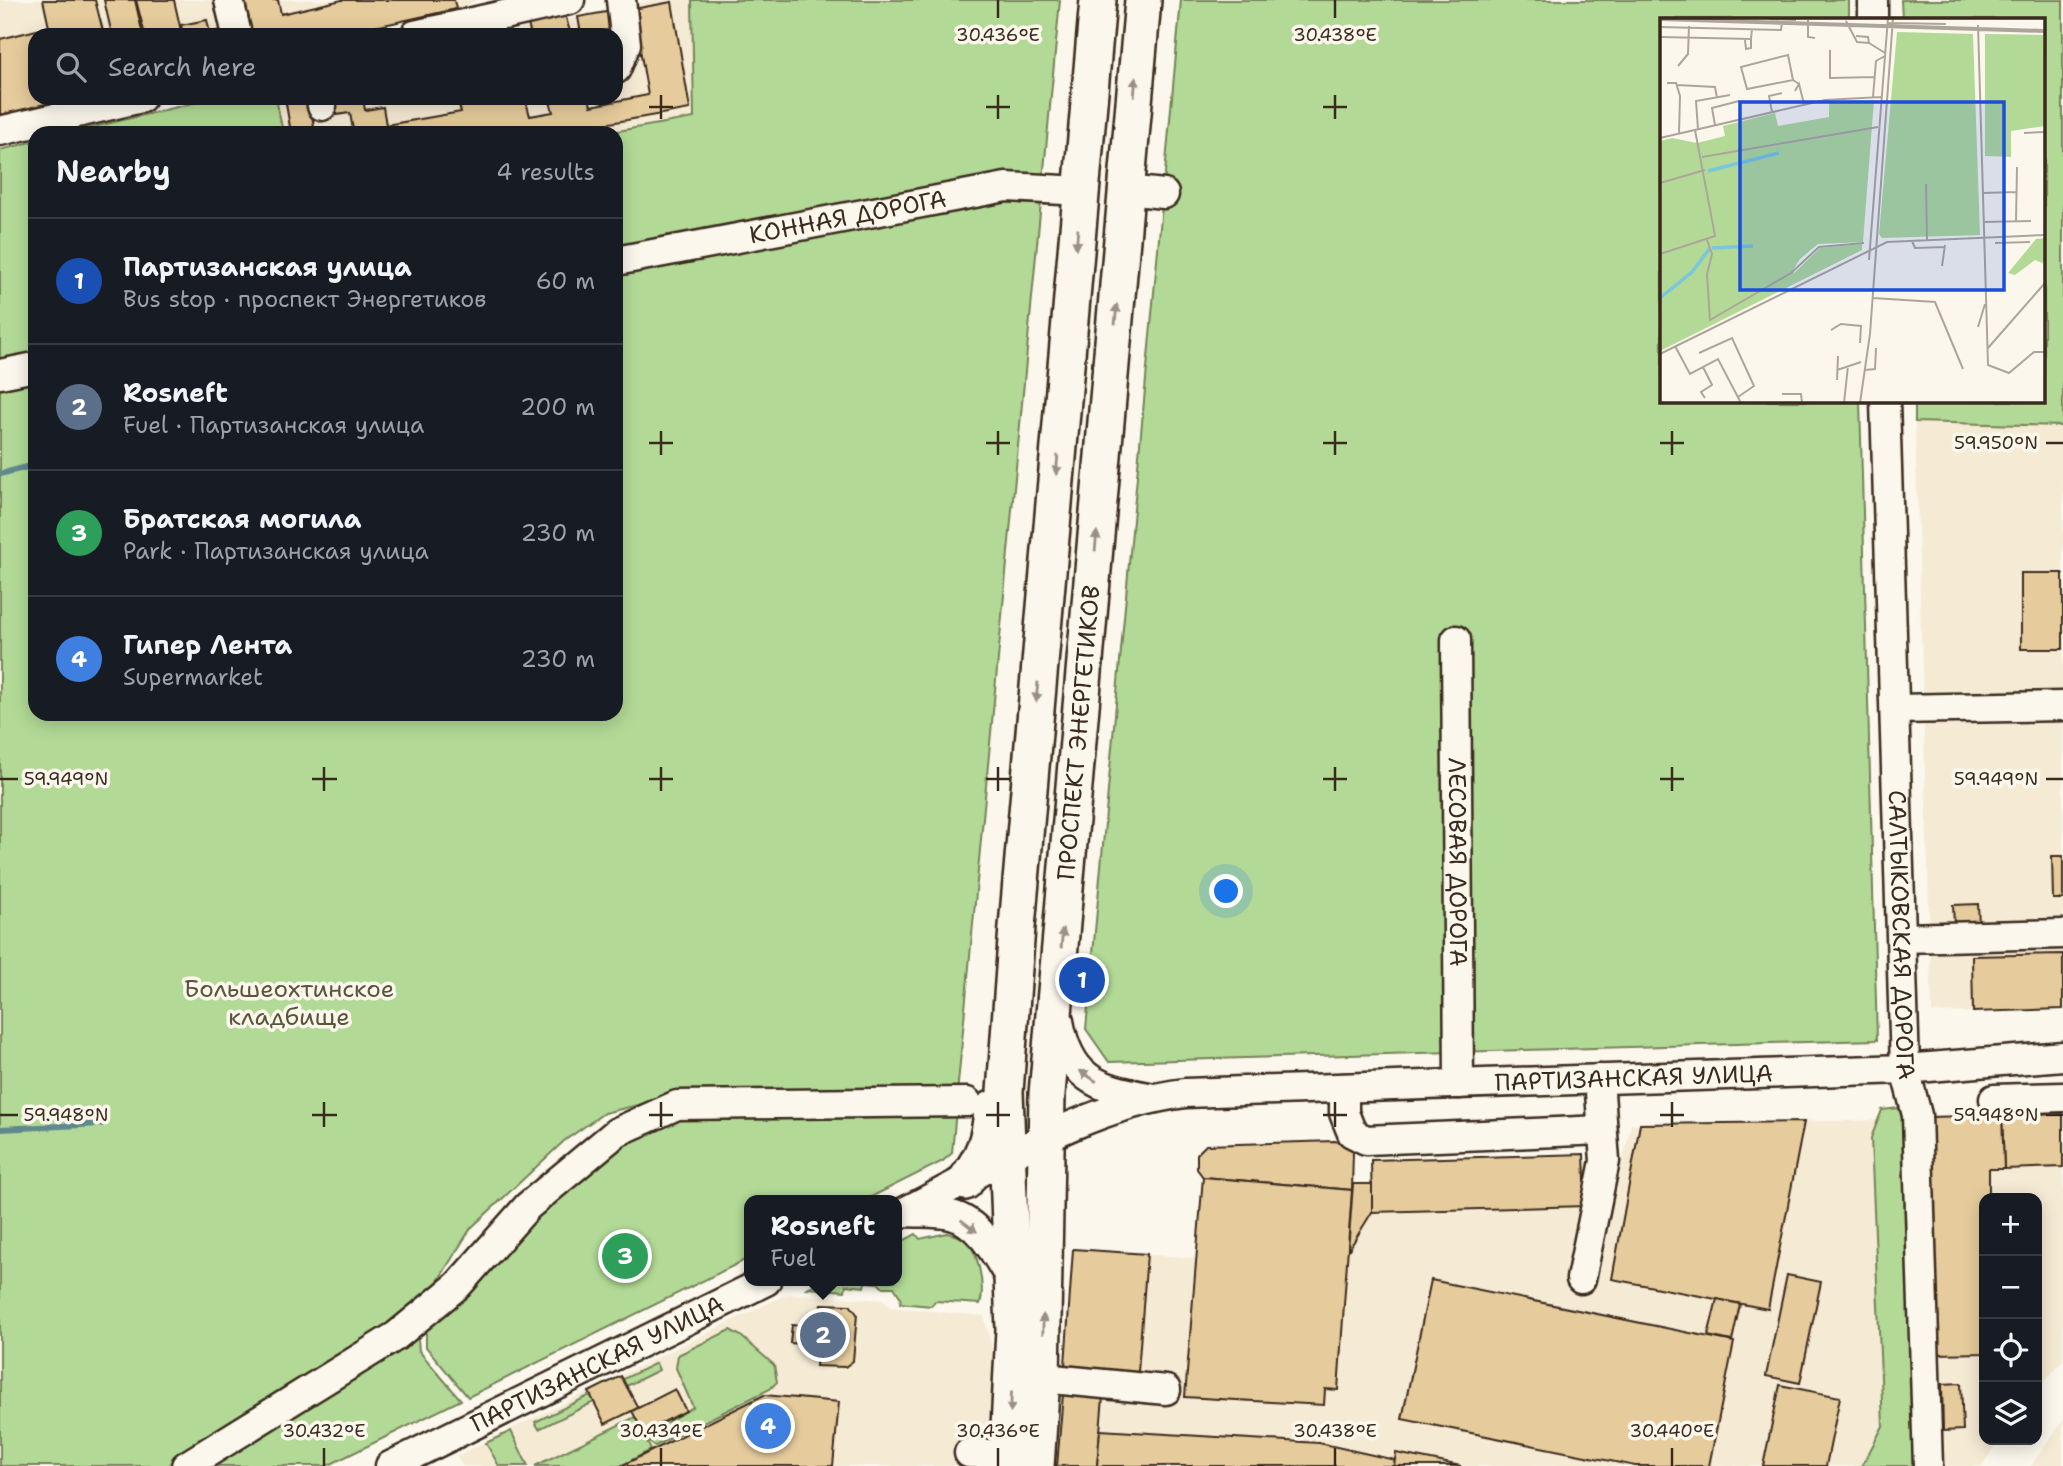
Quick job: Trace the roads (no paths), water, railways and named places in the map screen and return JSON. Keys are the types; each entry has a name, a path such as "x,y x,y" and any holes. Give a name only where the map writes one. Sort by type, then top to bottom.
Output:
{"main road":[{"name":"ПРОСПЕКТ ЭНЕРГЕТИКОВ","path":"1017,1462 1014,1285 1005,1092 1098,0"},
{"name":"ПРОСПЕКТ ЭНЕРГЕТИКОВ","path":"1017,1462 1042,1378 1047,1094 1143,0"},
{"path":"965,1182 979,1162 991,1134 998,1041 1010,1018"}],"street":[{"path":"229,0 235,28"},
{"path":"440,28 493,8 570,0"},
{"path":"621,0 626,44 623,52"},
{"path":"1872,0 1873,18"},
{"path":"0,131 111,105"},
{"name":"КОННАЯ ДОРОГА","path":"623,260 1006,187 1082,191"},
{"path":"1126,190 1164,194"},
{"path":"0,374 28,368"},
{"name":"САЛТЫКОВСКАЯ ДОРОГА","path":"1885,402 1905,1069 1917,1115 1928,1466"},
{"name":"ЛЕСОВАЯ ДОРОГА","path":"1456,640 1459,1084"},
{"path":"1895,709 2063,706"},
{"path":"1902,938 2063,934"},
{"path":"1056,1006 1061,1035 1069,1057 1082,1074 1122,1092 1152,1097"},
{"name":"ПАРТИЗАНСКАЯ УЛИЦА","path":"902,1213 1084,1120 1152,1097 1185,1093 1905,1069 2063,1056"},
{"path":"1581,1279 1605,1161 1599,1079"},
{"path":"1344,1088 1344,1113 1352,1133 1366,1140 1602,1130"},
{"path":"1994,1099 2063,1097"},
{"path":"186,1466 396,1336 458,1285 528,1206 617,1132 677,1105 967,1102"},
{"path":"902,1214 953,1215 967,1222 983,1237 1014,1285"},
{"name":"ПАРТИЗАНСКАЯ УЛИЦА","path":"390,1466 756,1286"},
{"path":"1042,1378 1166,1390"},
{"path":"970,1453 1017,1462"}],"waterway":[{"path":"0,474 28,467"},
{"path":"0,1129 101,1124"}],"place":[{"name":"Партизанская улица","path":"1082,980"},
{"name":"Братская могила","path":"625,1256"},
{"name":"Rosneft","path":"823,1335"},
{"name":"Гипер Лента","path":"768,1426"}],"park label":[{"name":"Большеохтинское кладбище","path":"289,1003"}]}
